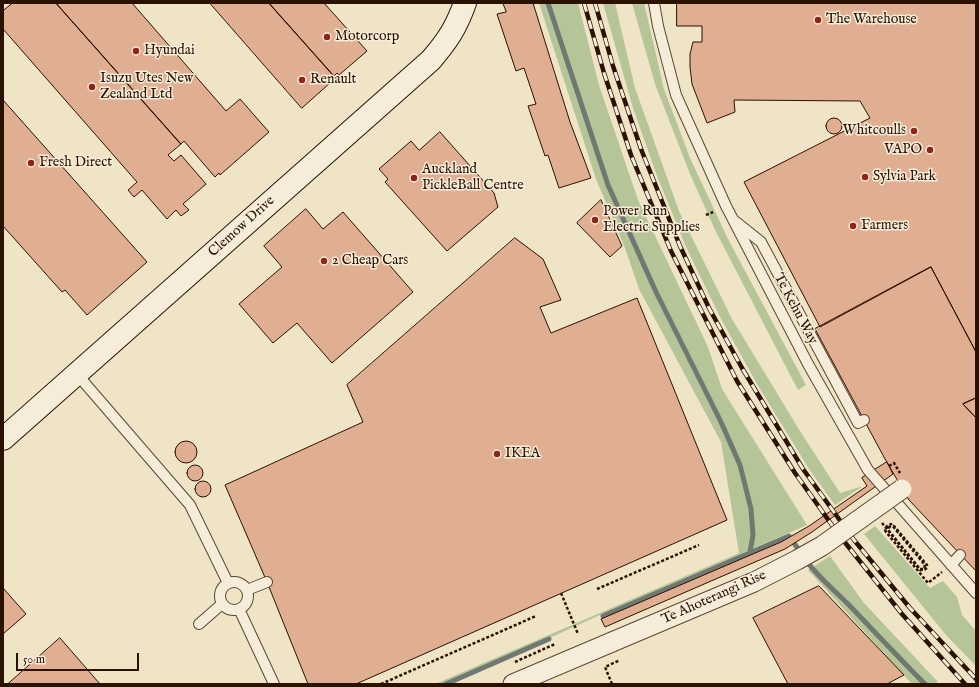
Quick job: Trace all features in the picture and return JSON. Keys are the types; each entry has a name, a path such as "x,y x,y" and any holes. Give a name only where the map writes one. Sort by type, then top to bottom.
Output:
{"main road":[{"name":"Clemow Drive","path":"3,439 430,60 459,22 465,3"}],"street":[{"name":"Te Ahoterangi Rise","path":"513,684 754,582 822,546 902,489"}],"lane":[{"name":"Te Kehu Way","path":"654,3 658,26 676,95 734,221 808,364 868,470 976,593"},
{"path":"734,221 761,242 821,346 858,423 864,420"},
{"path":"76,374 190,505 228,583"},
{"path":"951,565 960,555"},
{"path":"237,582 247,590 248,599 243,607 230,610 222,604 220,595 221,590 228,583 237,582"},
{"path":"247,590 267,582"},
{"path":"199,624 222,604"},
{"path":"239,609 274,684"}],"path":[{"path":"706,215 713,212"},
{"path":"889,466 894,463"},
{"path":"878,519 920,570 924,570 927,568 927,565 894,526 891,525 888,529 920,569 924,569 926,565 920,559 906,541 901,536 896,530 891,524 888,525 885,530 886,532 928,583 951,565"},
{"path":"597,590 699,545"},
{"path":"561,593 578,634"},
{"path":"382,684 536,616"},
{"path":"515,662 555,644"},
{"path":"612,684 605,667 620,660"}],"green space":[{"path":"539,3 578,3 599,85 638,200 708,347 722,389 807,525 600,615 449,684 435,684 739,553 721,442 639,289 625,248 596,179"},
{"path":"603,3 615,3 635,88 679,211 732,319 800,431 840,493 863,486 835,505 809,469 757,384 720,317 686,247 657,176 633,108"},
{"path":"632,3 644,3 664,89 690,158 728,239 806,385 798,390 716,232 690,174 655,84"},
{"path":"875,526 930,588 943,581 957,597 962,615 976,631 976,666 946,635 864,534"},
{"path":"830,556 864,603 938,682 933,684 912,684 808,570"}],"building":[{"name":"Isuzu Utes New Zealand Ltd","path":"13,3 56,3 181,144 168,155 174,161 181,155 206,184 183,204 189,210 181,216 176,210 167,219 142,190 134,197 128,190 137,182 3,29 3,11"},
{"name":"Hyundai","path":"56,3 132,3 226,111 240,99 269,132 220,175 219,173 215,177 184,141 181,144"},
{"path":"210,3 269,3 334,76 327,81 330,83 302,108"},
{"name":"Motorcorp","path":"269,3 324,3 367,51 339,75 337,73 334,76"},
{"path":"503,3 533,3 570,122 591,178 559,188 548,155 545,156 528,106 536,104 524,68 516,71 497,14 506,12"},
{"name":"Sylvia Park","path":"677,3 976,3 976,352 931,267 820,327 744,182 870,118 860,101 734,100 735,112 707,123 692,84 690,67 690,54 693,42 702,42 702,26 677,26"},
{"name":"Fresh Direct","path":"3,100 147,262 87,315 65,290 62,292 3,226"},
{"path":"831,118 837,118 842,123 840,132 837,134 831,134 826,129 826,123"},
{"path":"440,132 494,193 498,207 447,251 385,182 388,179 379,169 411,141 419,150"},
{"path":"601,200 622,246 610,257 577,223"},
{"path":"306,209 323,229 343,212 413,292 332,363 297,323 273,343 239,304 282,267 264,246"},
{"name":"IKEA","path":"515,238 543,259 561,300 540,307 551,333 637,298 727,520 356,684 308,684 267,582 225,485 363,422 347,385"},
{"path":"931,267 976,352 976,398 963,404 976,418 976,571 909,500 885,459 815,329"},
{"path":"976,398 976,418 963,404"},
{"path":"186,441 194,444 197,452 194,460 186,463 178,460 175,452 178,444"},
{"path":"887,462 893,474 812,532 785,549 605,627 601,619 781,542 809,526 867,486 862,478"},
{"path":"195,465 202,470 203,473 198,480 195,481 188,476 187,473 192,466"},
{"path":"203,481 210,486 211,489 206,496 203,497 196,492 195,489 200,482"},
{"path":"819,586 904,675 887,684 788,684 753,618"},
{"path":"3,588 26,614 3,634"},
{"path":"60,638 100,684 8,684"}],"waterway":[{"path":"548,3 608,185 656,292 721,422 740,465 751,509 753,535 750,552"},
{"path":"603,616 789,536 801,553"},
{"path":"805,559 820,577 925,684"},
{"path":"446,684 549,639"}],"railway":[{"path":"584,3 604,73 631,155 671,251 737,381 795,473 839,535 902,614 965,684"},
{"path":"595,3 613,66 641,149 680,246 709,308 742,368 803,469 854,540 910,608 976,679"}],"place":[{"name":"The Warehouse","path":"818,20"},
{"name":"Motorcorp","path":"327,37"},
{"name":"Hyundai","path":"136,51"},
{"name":"Renault","path":"302,80"},
{"name":"Isuzu Utes New Zealand Ltd","path":"92,87"},
{"name":"Whitcoulls","path":"914,131"},
{"name":"VAPO","path":"930,150"},
{"name":"Fresh Direct","path":"31,163"},
{"name":"Sylvia Park","path":"865,177"},
{"name":"Auckland PickleBall Centre","path":"414,178"},
{"name":"Power Run Electric Supplies","path":"595,220"},
{"name":"Farmers","path":"853,226"},
{"name":"2 Cheap Cars","path":"324,261"},
{"name":"IKEA","path":"497,454"}]}
